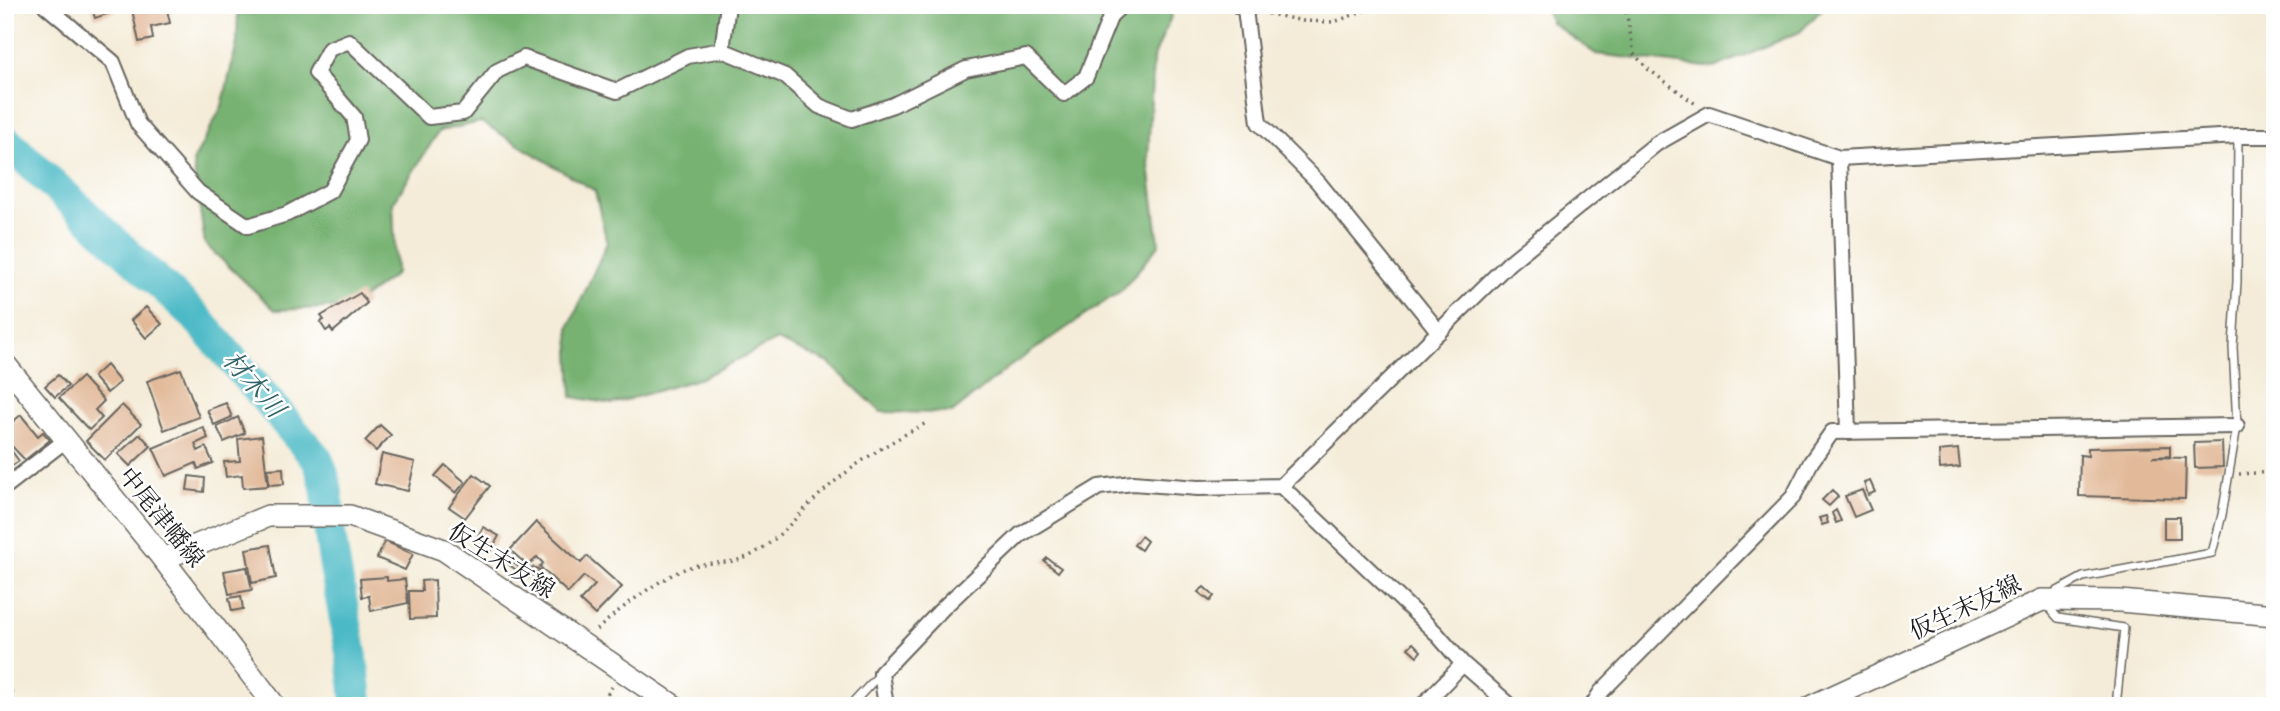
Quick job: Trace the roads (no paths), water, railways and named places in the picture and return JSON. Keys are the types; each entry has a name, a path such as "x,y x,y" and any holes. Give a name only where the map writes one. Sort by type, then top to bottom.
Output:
{"main road":[{"name":"中尾津幡線","path":"5,364 163,559 275,706"},
{"name":"仮生末友線","path":"163,559 268,516 350,516 444,550 674,706"},
{"name":"仮生末友線","path":"1812,706 2042,600 2120,601 2275,615"}],"street":[{"path":"45,5 113,62 138,124 198,192 248,226 286,215 330,191 358,140 354,117 316,73 329,50 349,41 429,117 463,113 497,71 524,58 617,91 688,56 722,50 785,76 819,106 852,119 893,105 966,69 1026,57 1064,94 1086,77 1111,15 1122,5"},
{"path":"722,50 728,5"},
{"path":"1241,7 1259,123 1318,182 1439,331"},
{"path":"886,706 881,673 943,608 1020,535 1099,486 1133,483 1198,488 1281,486 1509,263 1656,144 1709,114 1839,158 2275,136"},
{"path":"1839,158 1848,432"},
{"path":"1592,706 1601,692 1793,498 1811,462 1832,432 2237,426"},
{"path":"5,487 66,440"},
{"path":"1281,486 1435,632 1463,664 1511,706"},
{"path":"1422,706 1463,664"}],"lane":[{"path":"2116,706 2124,628 2058,618 2042,600 2083,577 2212,553 2230,474 2237,426 2233,347 2237,281 2238,136"},
{"path":"850,706 881,673"}],"waterway":[{"name":"材木川","path":"5,140 196,317 317,459 326,487 333,555 357,706"}]}
